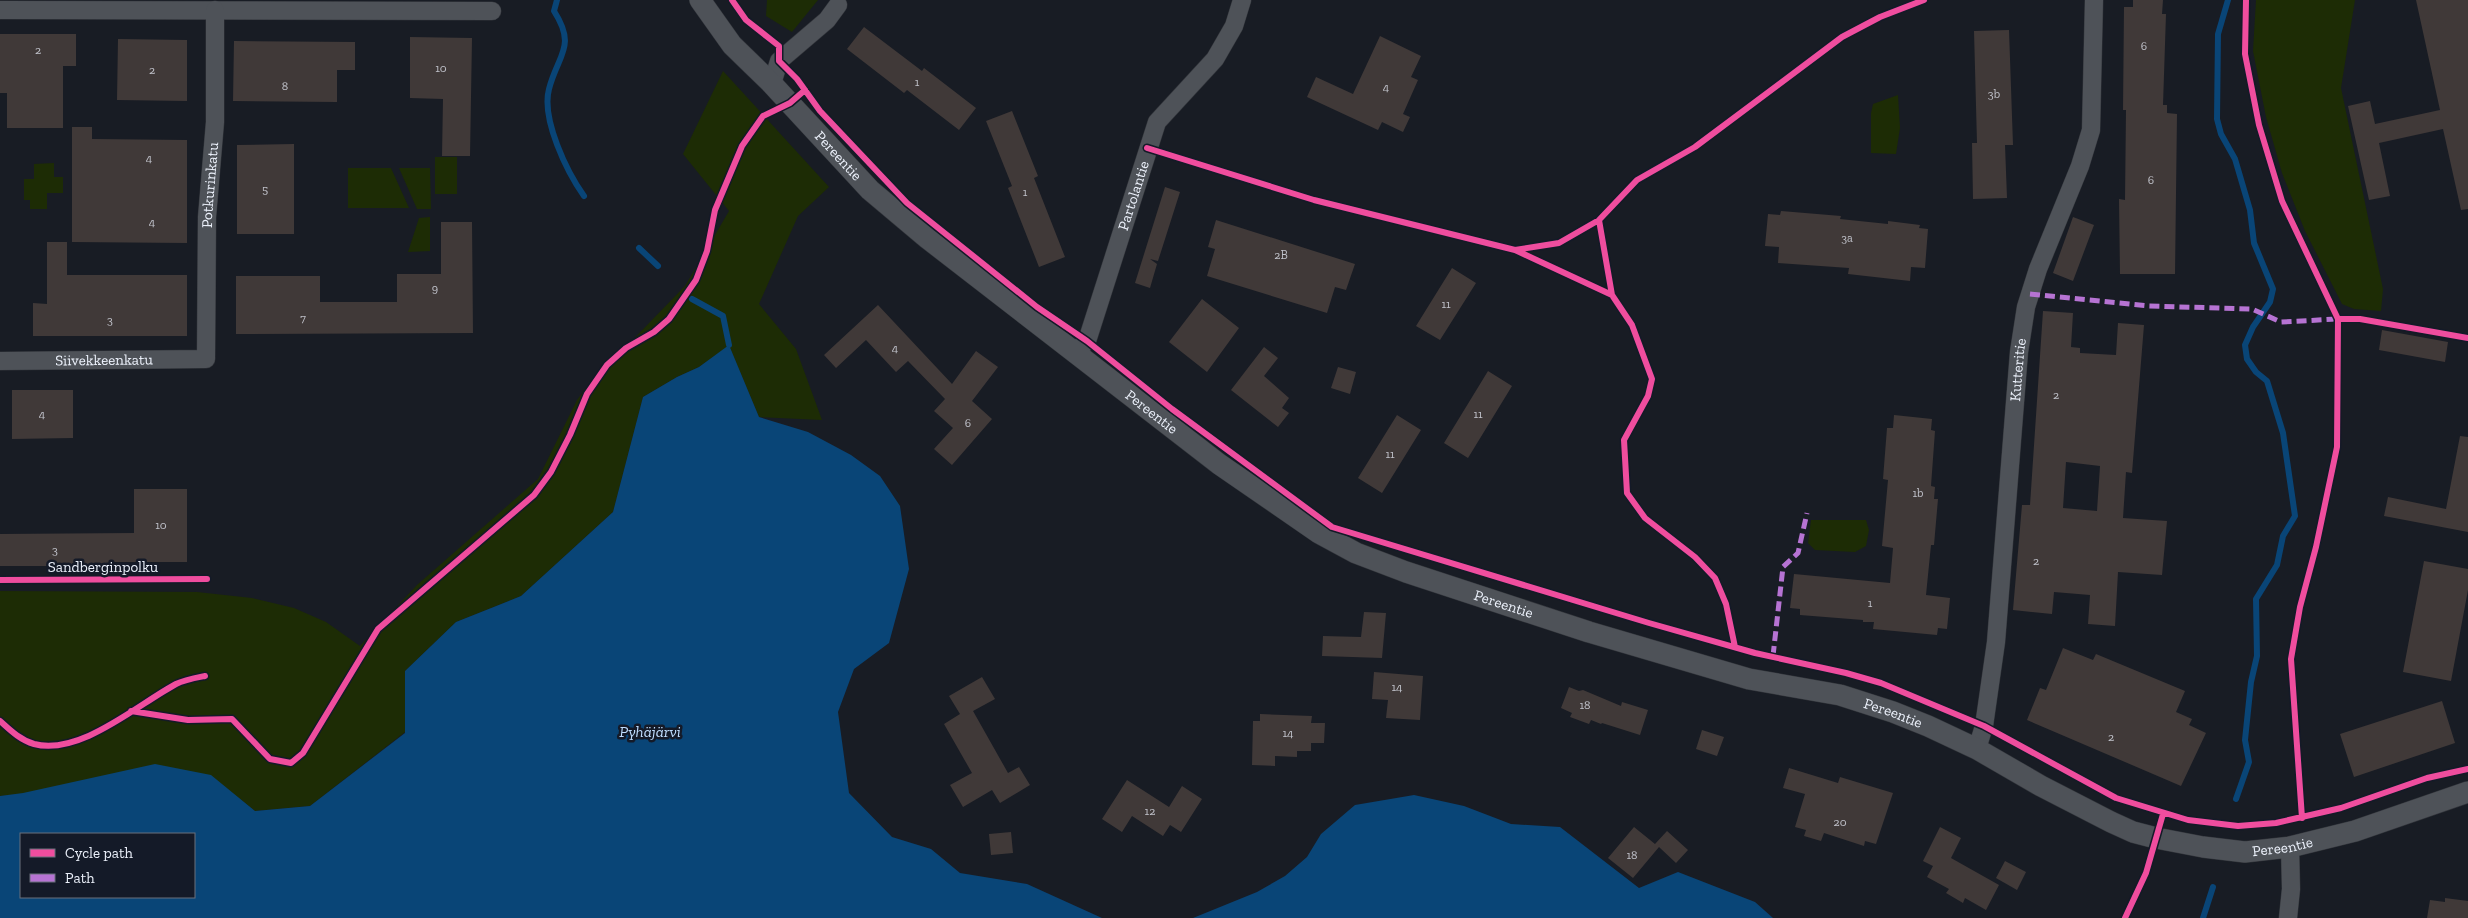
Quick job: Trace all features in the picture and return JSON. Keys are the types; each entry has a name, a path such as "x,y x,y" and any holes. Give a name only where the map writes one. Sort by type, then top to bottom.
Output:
{"street":[{"path":"379,10 395,0"},
{"name":"Pereentie","path":"700,0 732,45 772,84 870,190 927,238 1220,464 1271,498 1308,526 1356,553 1415,575 1580,629 1749,679 1857,700 1928,726 1978,749 2041,786 2133,832 2156,838 2230,850 2257,851 2290,847 2355,831 2468,792"},
{"name":"Partolantie","path":"1075,352 1087,341 1157,122 1215,59 1234,26 1242,0"},
{"name":"Kutteritie","path":"1978,749 1984,726 1996,642 2019,352 2026,307 2038,269 2080,166 2091,130 2094,0"},
{"path":"772,84 779,61 827,20 838,5"},
{"path":"0,10 492,11"},
{"name":"Potkurinkatu","path":"206,360 207,217 215,122 215,10"},
{"name":"Siivekkeenkatu","path":"0,361 206,360"},
{"path":"2288,918 2291,889 2290,847"}],"green space":[{"path":"767,0 818,0 792,32 766,16"},
{"path":"2256,0 2355,0 2341,88 2383,289 2381,311 2354,309 2342,304 2305,231 2282,173 2266,117 2253,51"},
{"path":"723,71 829,187 798,216 759,304 796,349 822,420 759,417 729,346 699,367 677,377 643,397 613,512 521,596 456,622 405,671 405,732 310,806 255,811 211,776 0,796 0,591 197,592 252,598 294,608 326,622 360,646 417,585 538,479 577,400 585,389 685,286 729,211 683,154"},
{"path":"1898,95 1900,128 1896,154 1871,153 1871,113 1873,104"},
{"path":"435,157 457,157 457,194 435,194"},
{"path":"54,163 54,177 63,177 63,193 47,193 47,209 30,209 30,200 24,200 24,179 34,179 34,164"},
{"path":"348,168 391,168 409,208 348,208"},
{"path":"399,168 430,168 431,209 417,209"},
{"path":"430,217 430,251 408,252 419,218"},
{"path":"1811,520 1866,520 1869,530 1866,546 1855,552 1815,550 1808,543"}],"water":[{"name":"Pyhäjärvi","path":"729,345 759,417 808,432 851,455 880,476 900,506 909,569 889,643 854,669 838,712 849,793 892,837 931,849 960,873 1027,884 1102,918 0,918 0,796 23,793 155,764 211,775 255,811 310,806 405,733 405,671 456,622 521,596 613,512 643,397 677,377 699,367"},
{"path":"1414,795 1464,806 1511,824 1560,827 1639,888 1678,872 1755,902 1773,918 1193,918 1257,892 1285,876 1307,857 1321,834 1355,805"}],"building":[{"path":"2133,0 2163,0 2162,14 2166,14 2163,105 2167,105 2167,113 2177,114 2175,274 2120,274 2119,199 2125,200 2126,110 2123,110 2124,7 2133,7"},
{"path":"2416,0 2468,0 2468,209 2461,210 2443,129 2379,143 2390,196 2369,200 2348,106 2370,101 2375,124 2440,110"},
{"path":"864,27 922,71 924,68 976,108 959,130 907,90 904,93 847,49"},
{"path":"2009,30 2013,145 2005,145 2007,198 1973,199 1972,143 1977,143 1974,31"},
{"path":"0,34 76,34 76,66 63,66 63,128 7,128 7,93 0,93"},
{"path":"1380,36 1421,56 1411,77 1418,80 1403,114 1410,117 1403,132 1382,122 1378,130 1307,97 1316,77 1353,94"},
{"path":"410,37 472,38 470,156 442,156 443,99 410,98"},
{"path":"118,39 187,40 187,101 117,100"},
{"path":"234,41 355,42 355,70 337,70 337,102 233,101"},
{"path":"1012,111 1038,176 1034,178 1065,257 1039,267 1008,188 1012,186 986,121"},
{"path":"72,127 92,127 92,139 187,140 187,243 72,242"},
{"path":"294,144 294,234 237,234 237,145"},
{"path":"1165,187 1180,192 1158,261 1150,259 1157,264 1150,288 1135,283"},
{"path":"1781,211 1841,216 1840,219 1888,224 1888,221 1920,225 1919,228 1928,229 1925,268 1911,267 1910,281 1848,274 1849,268 1778,263 1779,247 1765,246 1768,214 1780,215"},
{"path":"2073,217 2094,225 2073,281 2053,273"},
{"path":"1216,220 1355,264 1346,290 1335,287 1327,313 1207,276 1215,249 1208,247"},
{"path":"441,222 472,222 473,333 236,334 236,276 320,276 320,302 397,302 397,274 441,274"},
{"path":"47,242 67,242 67,275 187,275 187,336 33,336 33,303 47,304"},
{"path":"1452,268 1476,283 1440,340 1416,326"},
{"path":"1202,299 1239,328 1207,372 1169,342"},
{"path":"878,305 952,384 976,351 998,367 972,401 992,419 952,465 934,449 953,428 934,411 945,399 908,361 896,372 866,340 836,368 824,355"},
{"path":"2043,311 2073,313 2071,347 2080,348 2080,353 2116,355 2118,323 2144,325 2132,473 2126,472 2123,518 2167,521 2162,575 2118,572 2115,626 2088,624 2090,595 2054,592 2052,614 2013,610 2022,505 2030,505","holes":["2066,462 2100,466 2097,511 2063,508"]},
{"path":"2382,330 2448,342 2445,362 2379,350"},
{"path":"1264,347 1278,358 1264,376 1289,398 1282,408 1289,413 1278,427 1231,390"},
{"path":"1338,367 1356,372 1350,394 1331,388"},
{"path":"1488,371 1512,386 1468,458 1444,443"},
{"path":"12,390 73,390 73,438 12,439"},
{"path":"1397,415 1421,430 1382,493 1358,478"},
{"path":"1894,415 1932,419 1931,430 1935,431 1931,486 1935,487 1934,499 1938,499 1934,545 1931,545 1926,595 1950,598 1947,629 1938,628 1937,635 1873,629 1874,622 1800,615 1800,609 1790,608 1794,574 1890,583 1893,548 1882,546 1888,480 1883,479 1887,428 1893,428"},
{"path":"2460,436 2468,437 2468,532 2384,516 2388,497 2446,509"},
{"path":"134,489 187,489 187,562 110,562 110,566 0,566 0,534 134,533"},
{"path":"2424,561 2468,569 2468,590 2451,681 2403,672"},
{"path":"1364,612 1386,613 1382,658 1322,656 1323,636 1361,637"},
{"path":"2063,648 2093,660 2096,654 2185,691 2176,712 2192,719 2189,725 2206,733 2181,786 2027,720 2040,688 2046,690"},
{"path":"1374,672 1423,676 1420,720 1386,718 1388,700 1372,699"},
{"path":"982,677 995,699 973,711 1008,773 1019,767 1030,785 1000,803 992,790 963,807 950,785 972,773 944,724 960,714 949,696"},
{"path":"1569,687 1579,691 1583,690 1621,706 1622,702 1648,710 1640,735 1591,720 1589,724 1570,717 1572,713 1561,708"},
{"path":"2442,701 2455,743 2354,777 2340,734"},
{"path":"1260,714 1312,716 1311,723 1325,723 1324,743 1311,743 1311,751 1297,751 1297,757 1275,756 1275,766 1252,765 1253,721 1260,721"},
{"path":"1702,730 1724,737 1717,756 1696,749"},
{"path":"1789,768 1838,783 1840,777 1893,793 1876,844 1865,841 1864,846 1824,833 1821,841 1804,836 1806,830 1795,827 1805,794 1783,788"},
{"path":"1127,780 1169,807 1182,786 1202,799 1181,832 1170,825 1163,836 1132,816 1122,832 1102,819"},
{"path":"1634,827 1655,844 1667,831 1688,850 1676,863 1659,847 1633,878 1608,858"},
{"path":"1940,827 1961,838 1951,858 1999,885 1986,910 1965,898 1963,903 1946,893 1949,889 1927,877 1933,866 1923,861"},
{"path":"1011,832 1013,853 991,855 989,834"},
{"path":"2005,861 2026,872 2017,890 1996,878"},
{"path":"2445,898 2468,901 2468,918 2427,918 2430,900 2445,902"}],"waterway":[{"path":"557,0 554,11 561,23 565,42 564,50 549,89 549,115 552,130 563,160 584,196"},
{"path":"2228,0 2218,34 2217,119 2221,134 2235,159 2250,210 2254,243 2273,289 2270,302 2253,327 2245,345 2247,359 2256,372 2267,381 2283,433 2295,516 2283,536 2277,565 2256,599 2257,656 2251,682 2245,740 2249,762 2236,799"},
{"path":"639,248 658,266"},
{"path":"692,299 723,316 729,345"},
{"path":"2203,918 2213,887"}],"marked path":[{"path":"2030,294 2149,306 2252,309 2281,322 2338,319"},
{"path":"1773,656 1783,567 1798,553 1807,513"}],"cycle path":[{"path":"732,0 746,20 779,46 779,61 797,79 820,111 907,203 1037,307 1087,341 1172,409 1332,527 1649,623 1755,653 1846,673 1881,683 1984,726 2116,798 2188,820 2238,826 2276,823 2341,808 2427,778 2468,769"},
{"path":"1515,250 1559,243 1599,220 1637,180 1695,147 1842,37 1880,17 1924,0"},
{"path":"2246,0 2245,54 2259,125 2282,201 2338,319 2337,447 2316,547 2300,607 2291,659 2302,818"},
{"path":"131,711 188,720 232,719 270,759 291,763 303,753 378,629 534,495 551,472 570,435 587,394 607,365 626,348 654,332 669,319 696,280 707,251 715,210 742,146 763,116 790,103 805,90"},
{"path":"1147,148 1314,200 1515,250 1612,295"},
{"path":"1599,220 1612,295 1632,325 1652,379 1648,396 1624,440 1627,493 1645,518 1695,557 1715,578 1726,604 1735,647"},
{"path":"2338,319 2360,319 2468,338"},
{"name":"Sandberginpolku","path":"0,580 207,579"},
{"path":"0,721 11,731 34,744 52,746 70,743 108,726 176,684 205,676"},
{"path":"2125,918 2146,873 2163,814"}]}
